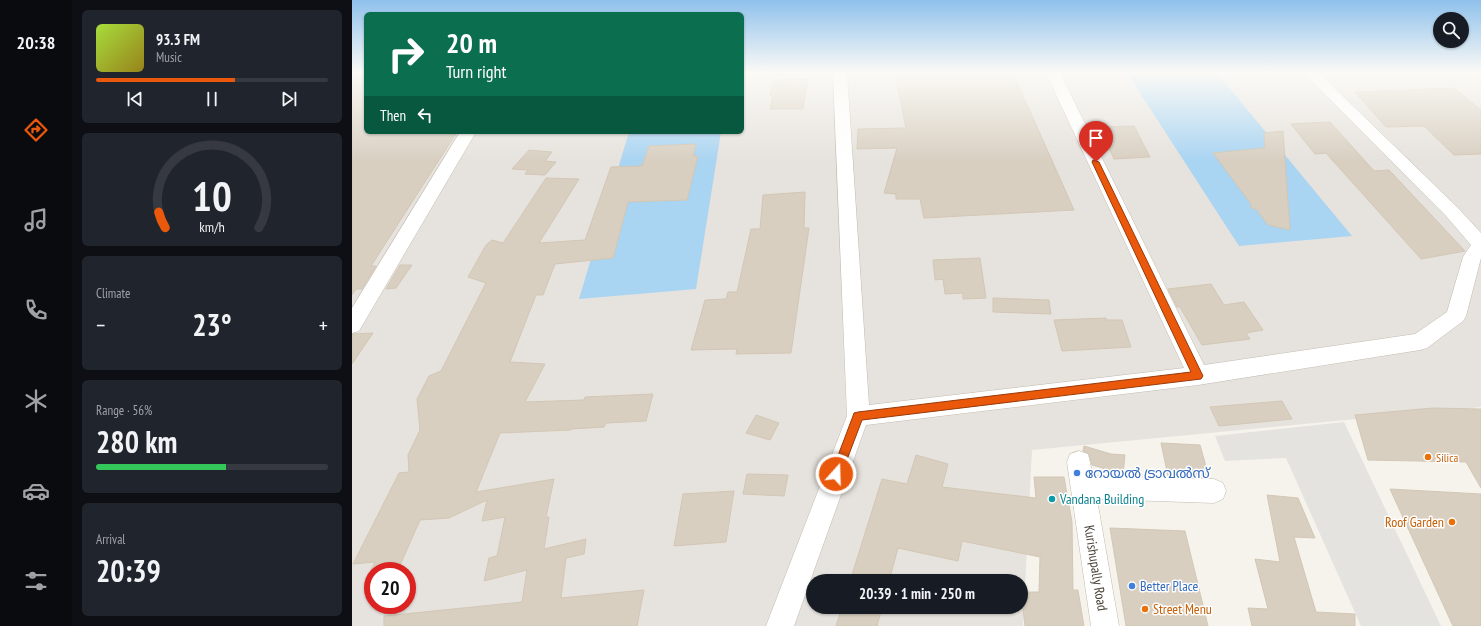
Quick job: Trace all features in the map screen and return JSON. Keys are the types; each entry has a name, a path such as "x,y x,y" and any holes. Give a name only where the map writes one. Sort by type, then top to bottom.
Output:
{"lane":[{"path":"780,626 858,416 842,102"},
{"path":"1067,102 1198,376"},
{"path":"858,416 1198,376 1420,342 1456,316 1472,257 1481,245 1452,212 1341,102"},
{"path":"352,325 467,134"},
{"name":"Kurishupally Road","path":"1079,462 1105,626"},
{"path":"1083,487 1214,491"}],"shaded area":[{"path":"352,102 359,102 364,124 364,134 744,134 744,102 1481,102 1481,407 1032,450 1026,574 806,574 806,614 1024,614 1023,626 352,626"},
{"path":"1344,422 1441,626 1361,626 1286,458 1225,461 1215,436"}],"water":[{"path":"1146,102 1241,102 1352,236 1239,246"},
{"path":"628,134 721,134 696,289 579,299"}],"building":[{"path":"352,102 364,102 364,134 456,134 371,266 376,266 362,289 356,289 352,295"},
{"path":"772,102 804,102 803,109 770,109"},
{"path":"901,102 1026,102 1074,210 924,218 920,199 896,199 896,194 884,193 897,148 857,149 858,129 906,128"},
{"path":"1364,102 1471,102 1481,110 1481,154 1454,155 1424,126 1386,127"},
{"path":"1330,122 1374,171 1389,170 1465,251 1421,259 1326,153 1315,154 1291,124"},
{"path":"1134,126 1150,157 1114,159 1100,127"},
{"path":"1283,131 1290,230 1268,225 1256,209 1251,208 1251,204 1213,153 1265,148 1264,133"},
{"path":"696,144 693,156 698,156 687,200 628,202 613,258 555,264 543,295 536,295 510,362 545,364 525,402 584,400 585,397 653,394 646,421 606,423 604,427 571,430 500,433 476,492 554,479 546,517 549,517 544,549 586,539 584,554 566,558 561,598 644,590 637,626 384,626 384,616 416,614 416,613 522,602 527,570 484,581 489,558 497,556 505,517 482,521 487,500 449,518 420,520 402,562 364,562 353,564 399,473 409,472 408,455 420,430 417,399 429,376 441,371 486,283 468,277 486,245 492,240 503,243 546,178 579,179 539,243 585,240 611,167 642,166 649,146"},
{"path":"529,150 552,152 545,161 556,162 545,175 525,174 528,170 512,169"},
{"path":"805,192 804,228 809,228 791,353 736,354 737,349 691,350 705,300 726,299 728,292 737,292 751,229 760,229 763,195"},
{"path":"980,258 986,298 963,299 963,293 945,294 943,279 935,280 933,260"},
{"path":"400,265 412,265 396,288 386,289"},
{"path":"1211,284 1224,305 1244,302 1263,330 1246,333 1250,339 1202,345 1180,307 1177,307 1168,289"},
{"path":"993,298 1049,300 1051,314 993,312"},
{"path":"1106,318 1106,320 1122,320 1131,347 1062,351 1054,320"},
{"path":"373,333 352,364 352,334"},
{"path":"1282,401 1292,419 1219,426 1210,407"},
{"path":"1433,408 1481,409 1481,488 1466,462 1368,460 1355,415"},
{"path":"756,415 779,423 770,440 746,433"},
{"path":"1161,443 1200,445 1209,477 1168,476"},
{"path":"1084,446 1111,454 1125,455 1123,474 1092,465 1089,454 1083,451"},
{"path":"916,455 948,464 942,487 1036,498 1034,477 1064,477 1072,522 1073,590 1078,590 1084,626 1025,626 1024,614 1028,614 1028,592 1039,592 1040,557 962,541 958,561 898,548 891,574 852,574 882,479 907,484"},
{"path":"747,474 788,475 784,496 743,494"},
{"path":"1390,489 1481,494 1481,626 1453,626"},
{"path":"734,491 726,542 674,546 683,494"},
{"path":"1267,495 1298,498 1315,538 1294,537 1316,612 1355,614 1355,626 1252,626 1248,608 1268,609 1255,559 1280,562"},
{"path":"1110,528 1185,531 1208,626 1126,626"},
{"path":"840,614 880,614 877,626 836,626"}],"place":[{"name":"Silica","path":"1428,457"},
{"name":"റോയൽ ട്രാവൽസ്","path":"1077,473"},
{"name":"Vandana Building","path":"1052,499"},
{"name":"Roof Garden","path":"1452,522"},
{"name":"Better Place","path":"1132,586"},
{"name":"Street Menu","path":"1145,609"}],"route":[{"path":"836,474 858,416 1198,376 1096,162"}]}
